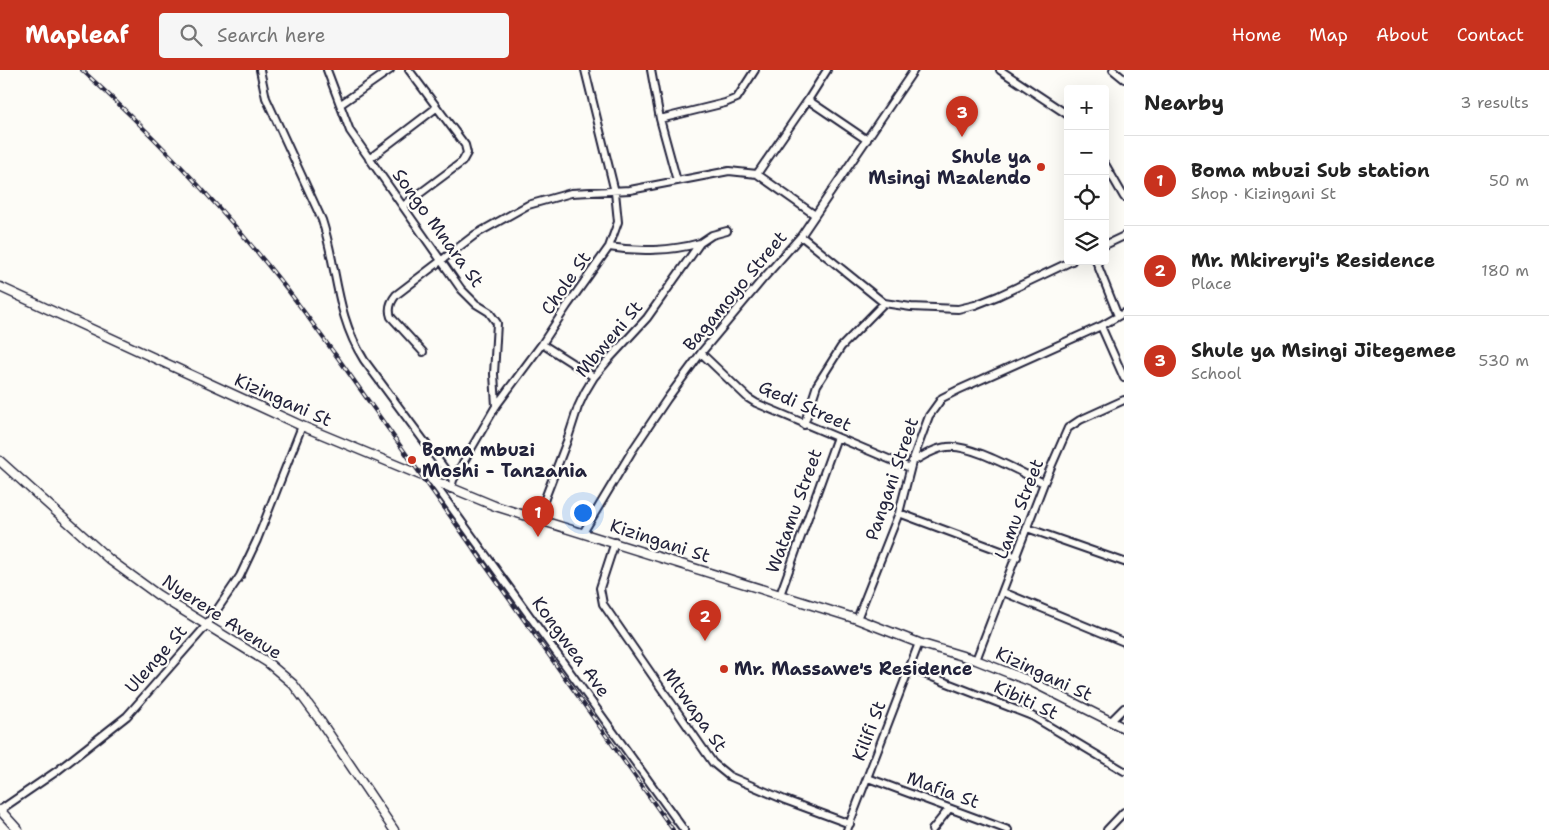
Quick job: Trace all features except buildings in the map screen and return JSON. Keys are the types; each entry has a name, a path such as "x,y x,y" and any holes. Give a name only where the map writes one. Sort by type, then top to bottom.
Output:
{"street":[{"path":"260,70 266,98 322,220 337,290 353,343 453,480"},
{"name":"Songo Mnara St","path":"327,70 350,131 461,289 476,304 489,312 497,322 494,374 496,406"},
{"path":"341,104 390,70"},
{"path":"403,206 462,162 467,153 465,145 409,70"},
{"name":"Chole St","path":"450,489 453,480 496,406 542,344 609,247 618,222 615,192 585,70"},
{"path":"652,70 660,119 677,181"},
{"path":"660,119 725,104 737,98 755,70"},
{"path":"757,174 827,70"},
{"name":"Bagamoyo Street","path":"583,533 632,451 701,353 801,236 914,70"},
{"path":"1000,70 1064,112"},
{"path":"1113,70 1124,79"},
{"path":"808,100 867,140"},
{"path":"369,159 436,108"},
{"path":"423,352 391,317 390,307 396,294 440,259 476,234 528,205 570,193 615,192 729,171 757,174 815,215"},
{"path":"1109,171 1124,197"},
{"name":"Mbweni St","path":"536,519 567,441 578,407 594,377 648,318 700,243 712,235 727,231"},
{"path":"801,236 884,303 911,307 949,309 975,305 1064,265"},
{"path":"1109,243 1124,236"},
{"path":"609,247 621,250 659,249 700,243"},
{"path":"1098,265 1121,314"},
{"name":"Kizingani St","path":"0,287 302,426 450,489 495,506 857,619 919,642 976,660 1032,682 1124,728"},
{"path":"804,425 817,385 841,348 884,303"},
{"name":"Pangani Street","path":"857,619 899,512 911,465 929,416 942,398 1101,326 1121,314"},
{"path":"1101,326 1124,378"},
{"path":"542,344 594,377"},
{"name":"Gedi Street","path":"701,353 748,398 756,403 804,425 911,465"},
{"name":"Lamu Street","path":"976,660 1044,483 1068,428 1080,420 1124,400"},
{"name":"Ulenge St","path":"0,810 57,771 127,716 206,626 240,576 302,426"},
{"name":"Watamu Street","path":"780,595 837,437"},
{"path":"911,465 940,448 958,446 1044,483"},
{"name":"Nyerere Avenue","path":"0,461 110,560 158,595 267,662 293,684 320,719 394,830"},
{"name":"Kongwea Ave","path":"433,482 684,830"},
{"path":"899,512 1016,556"},
{"path":"1027,528 1124,562"},
{"name":"Mtwapa St","path":"614,542 600,588 603,604 713,763 729,776 848,827"},
{"path":"1003,592 1124,642"},
{"name":"Kilifi St","path":"848,827 919,642"},
{"name":"Kibiti St","path":"909,668 1032,716 1124,771"},
{"path":"1110,722 1124,708"},
{"name":"Mafia St","path":"868,778 1008,830"},
{"path":"932,830 949,809"},
{"path":"0,810 18,830"},
{"path":"1107,830 1124,812"}],"railway":[{"path":"82,70 162,146 236,227 290,293 673,830"}],"place":[{"name":"Shule ya Msingi Jitegemee","path":"962,137"},
{"name":"Shule ya Msingi Mzalendo","path":"1041,167"},
{"name":"Boma mbuzi Moshi - Tanzania","path":"412,460"},
{"name":"Boma mbuzi Sub station","path":"538,537"},
{"name":"Mr. Mkireryi's Residence","path":"705,641"},
{"name":"Mr. Massawe's Residence","path":"724,669"}]}
